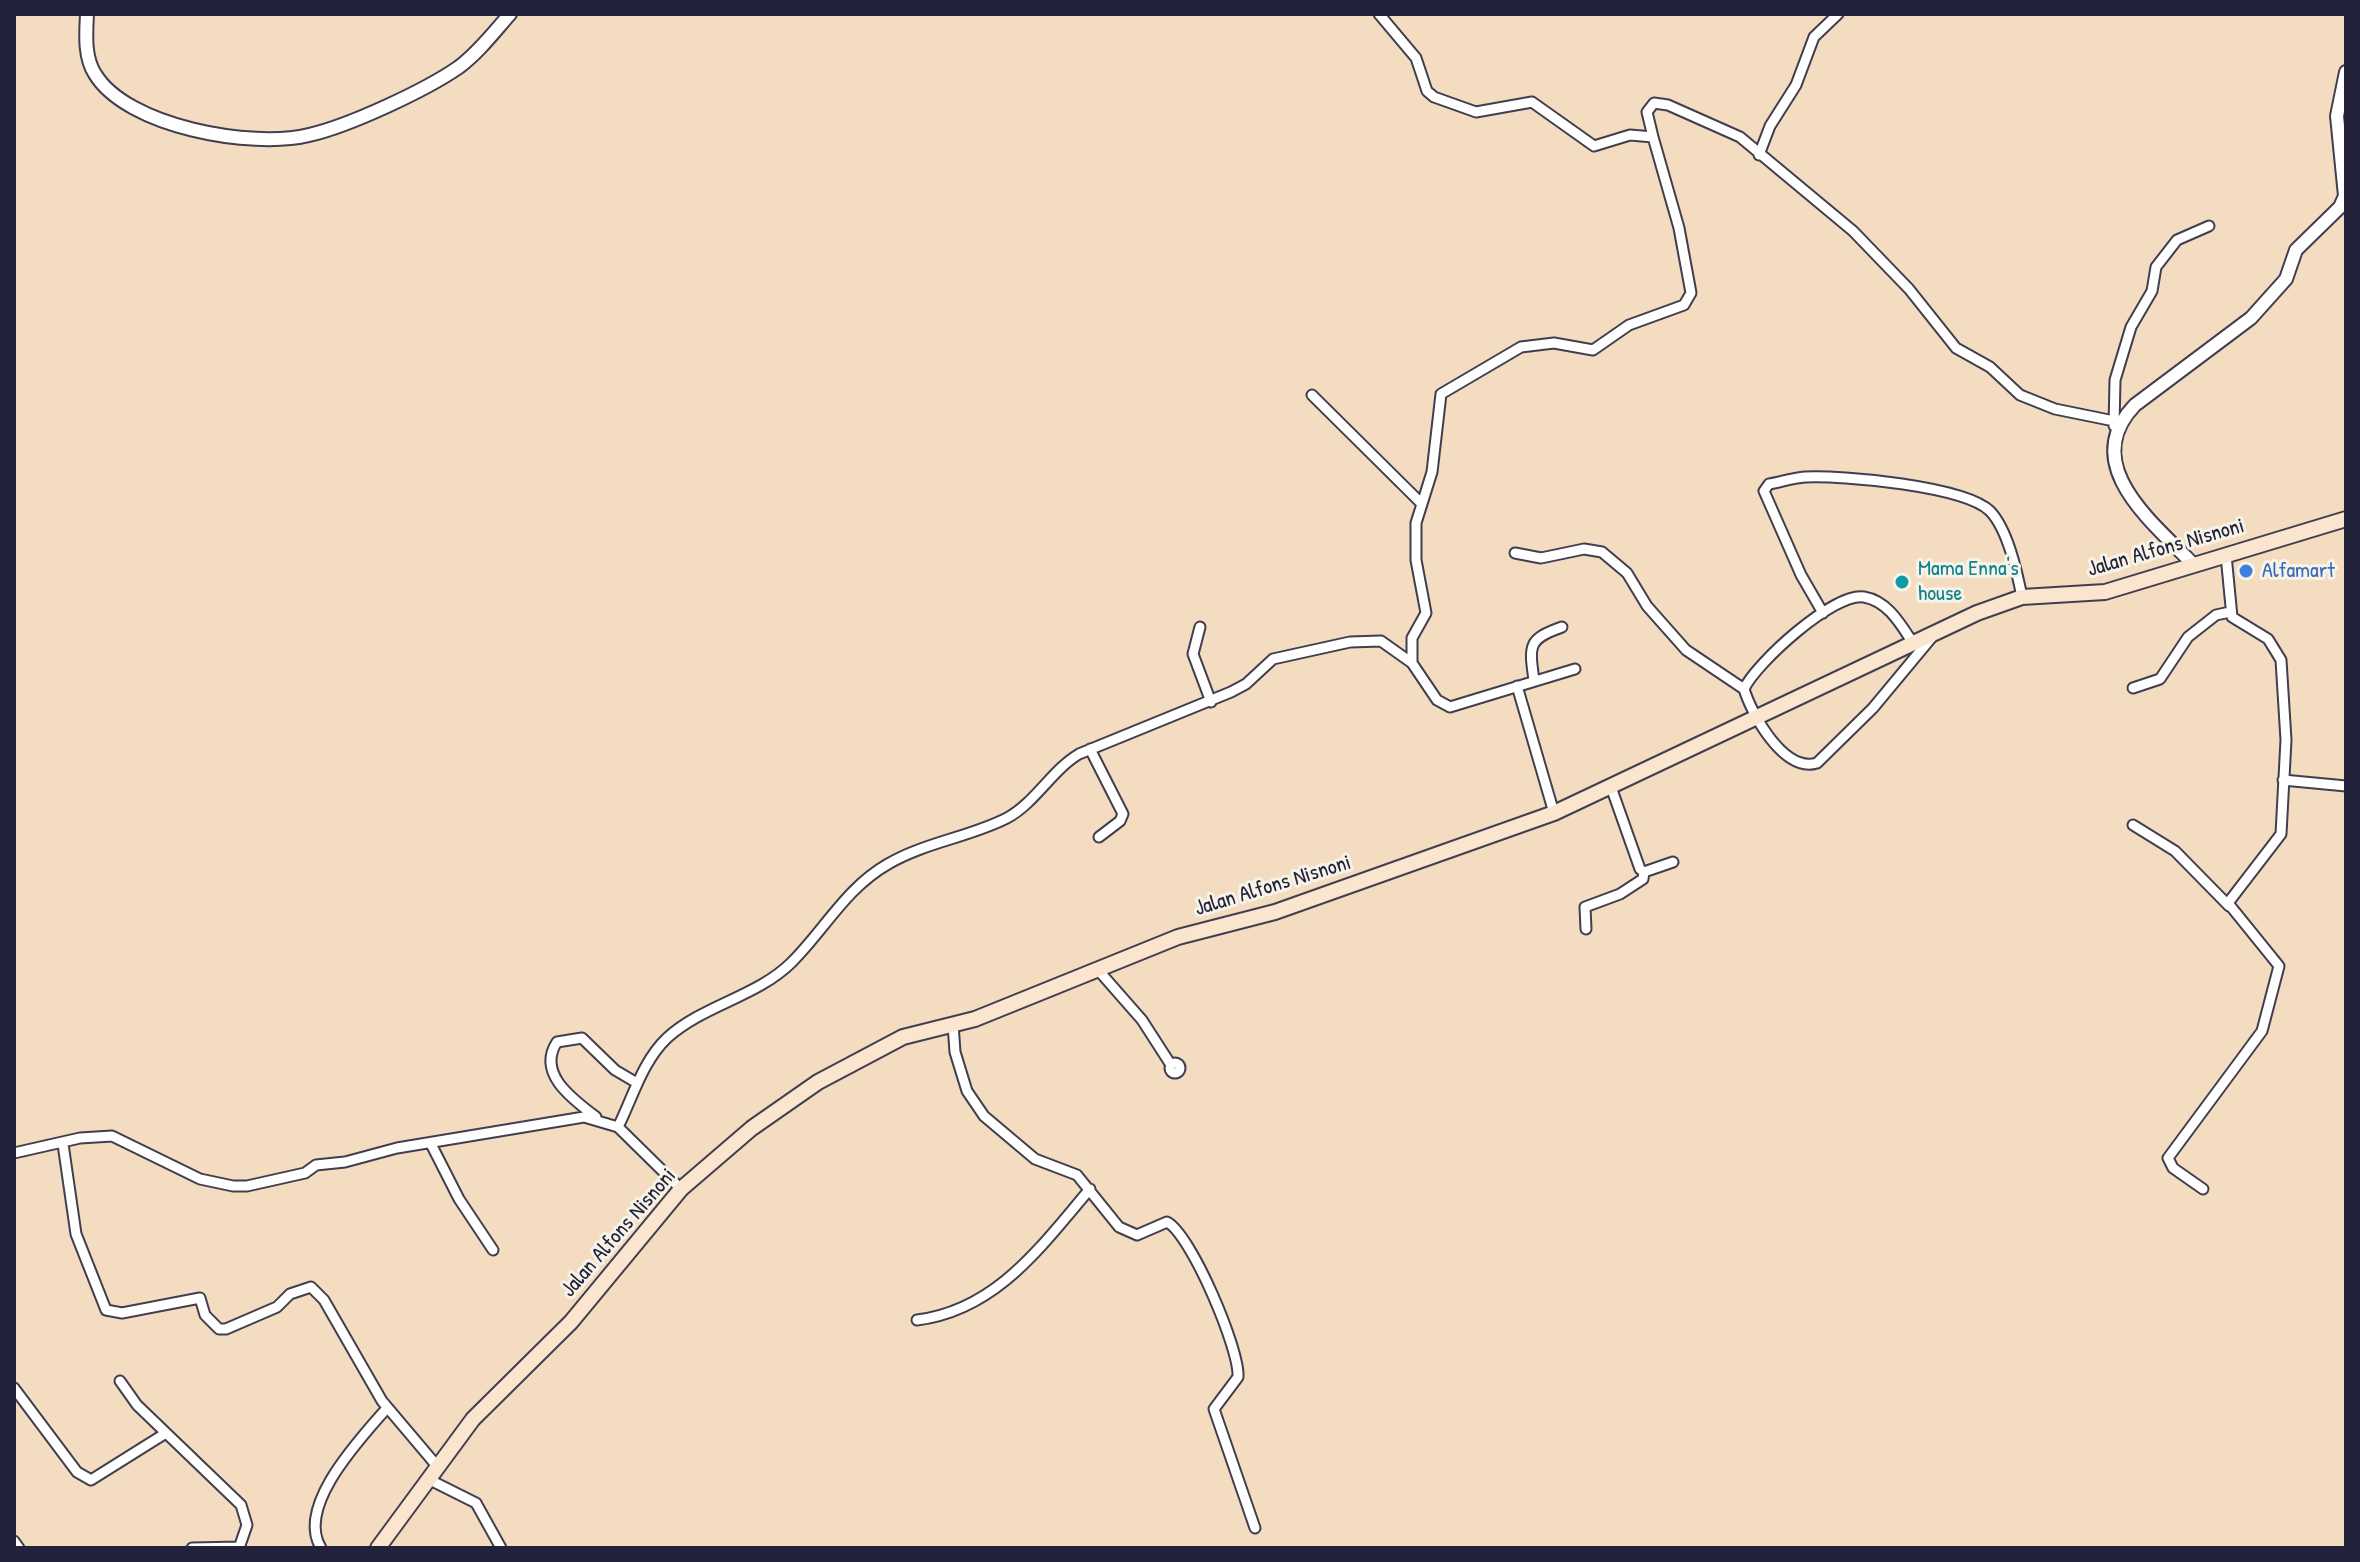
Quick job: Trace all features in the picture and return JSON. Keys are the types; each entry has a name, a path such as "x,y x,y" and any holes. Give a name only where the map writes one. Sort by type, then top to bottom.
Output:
{"main road":[{"name":"Jalan Alfons Nisnoni","path":"378,1548 473,1419 587,1304 681,1189 752,1128 818,1082 883,1045 975,1019 1178,937 1275,912 1554,813 1937,631 2022,597 2105,592 2192,563 2346,519"}],"street":[{"path":"87,14 86,45 93,72 121,101 153,118 202,130 281,140 311,135 418,90 469,59 510,14"},
{"path":"1379,14 1416,58 1427,91 1440,100 1480,112 1532,102 1594,146 1630,135 1653,137"},
{"path":"1759,155 1770,126 1796,85 1814,37 1838,14"},
{"path":"2114,436 2123,418 2135,405 2251,318 2286,279 2296,250 2340,207 2345,196 2337,116 2346,72"},
{"path":"1412,663 1412,638 1426,613 1416,560 1416,523 1432,472 1443,392 1521,347 1554,343 1593,350 1629,325 1673,310 1688,300 1691,293 1688,269 1647,112 1650,106 1660,103 1729,130 1853,231 1909,289 1956,348 1977,358 2020,395 2039,404 2114,421"},
{"path":"2192,563 2131,499 2115,459 2115,380 2131,327 2152,291 2156,267 2177,240 2209,226"},
{"path":"1312,395 1422,504"},
{"path":"1823,613 1764,491 1769,484 1806,477 1868,480 1947,491 1982,504 2000,525 2022,597"},
{"path":"1515,553 1541,558 1584,549 1602,552 1627,573 1647,606 1686,650 1744,689 1757,716 1791,760 1805,765 1817,763 1873,708 1937,631"},
{"path":"2226,555 2230,612 2240,625 2268,639 2283,665 2281,834 2229,901 2229,906"},
{"path":"1744,689 1756,668 1837,602 1861,596 1870,598 1890,612 1913,643"},
{"path":"2133,688 2160,679 2188,637 2216,615 2230,612"},
{"path":"1200,627 1193,654 1211,702"},
{"path":"1534,680 1530,654 1533,643 1541,635 1562,627"},
{"path":"618,1127 637,1083 667,1038 790,964 850,892 887,865 912,852 1009,817 1063,764 1090,749 1211,702 1246,684 1273,659 1350,642 1381,641 1412,663 1443,707 1466,704 1575,669"},
{"path":"1517,686 1554,813"},
{"path":"1090,749 1123,814 1120,821 1099,837"},
{"path":"2283,780 2346,786"},
{"path":"1611,787 1640,869 1644,872"},
{"path":"2133,825 2175,851 2229,906 2279,966 2262,1031 2168,1158 2173,1168 2203,1189"},
{"path":"1644,872 1673,862"},
{"path":"1586,929 1586,906 1620,894 1643,879 1644,872"},
{"path":"1099,971 1142,1020 1171,1065"},
{"path":"953,1024 955,1052 967,1091 984,1116 1035,1159 1066,1168 1090,1189 1119,1227 1137,1235 1167,1222 1178,1229 1191,1251 1237,1361 1238,1377 1214,1409 1255,1528"},
{"path":"599,1119 570,1096 556,1080 550,1059 557,1042 582,1038 615,1070 637,1083"},
{"path":"14,1153 88,1136 112,1136 173,1168 233,1186 305,1173 316,1165 345,1162 397,1148 431,1144 501,1128 584,1117 618,1127 681,1189"},
{"path":"63,1144 76,1234 106,1310 122,1313 200,1298 205,1315 219,1329 226,1329 277,1307 290,1294 311,1287 324,1300 387,1408 437,1466"},
{"path":"431,1144 459,1199 493,1250"},
{"path":"917,1320 971,1304 1007,1282 1090,1189"},
{"path":"120,1381 166,1433 241,1505 247,1525 239,1548 192,1548"},
{"path":"14,1388 77,1472 91,1480 166,1433"},
{"path":"321,1548 315,1526 330,1482 342,1461 387,1408"},
{"path":"428,1479 476,1503 501,1548"},
{"path":"14,1541 19,1548"}],"place":[{"name":"Alfamart","path":"2246,571"},
{"name":"Mama Enna's house","path":"1902,582"}]}
